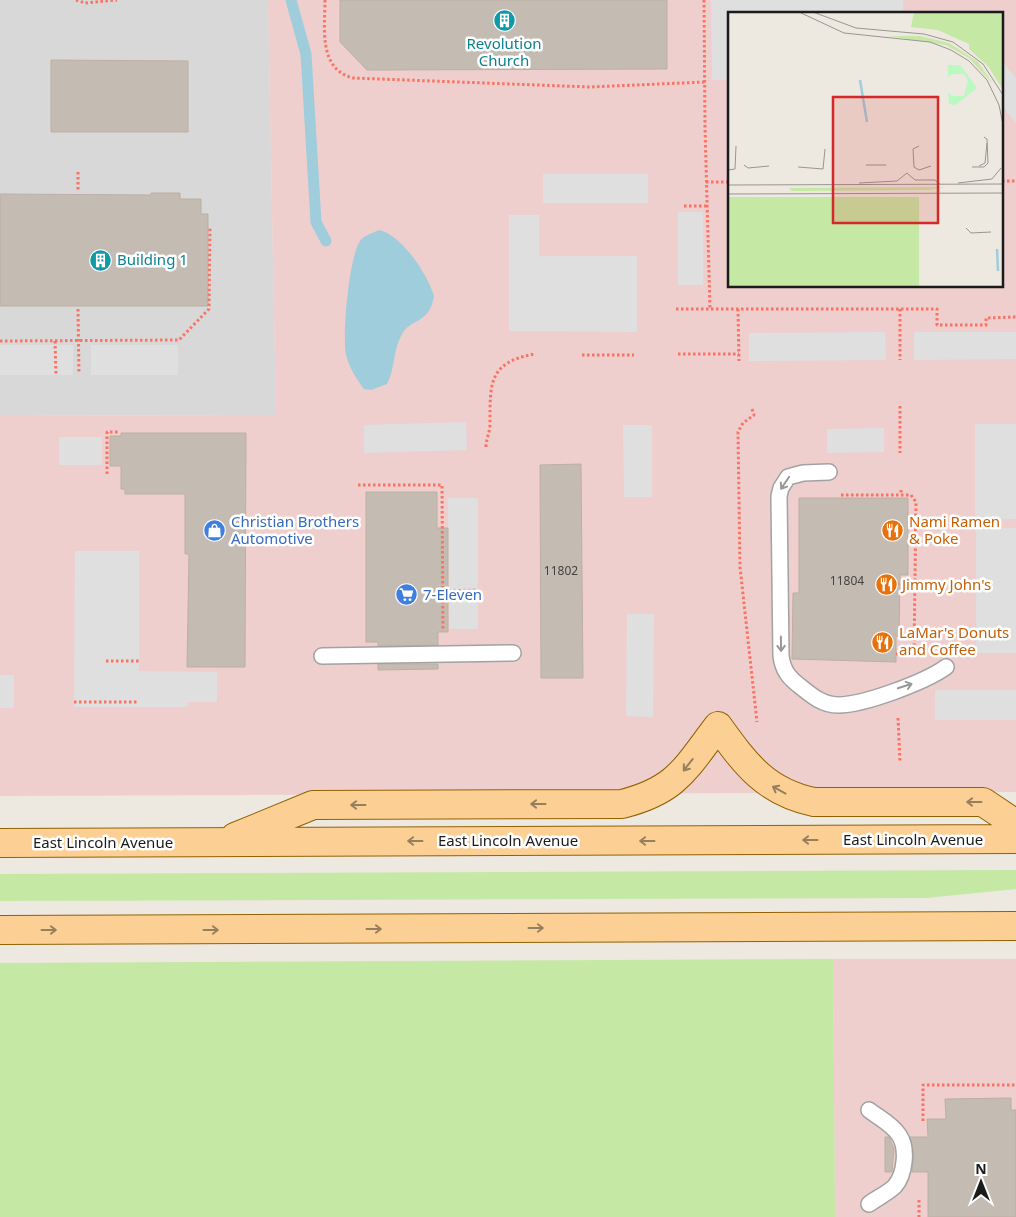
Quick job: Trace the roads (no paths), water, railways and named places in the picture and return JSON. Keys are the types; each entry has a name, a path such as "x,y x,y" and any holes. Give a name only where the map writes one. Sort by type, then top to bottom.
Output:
{"main road":[{"path":"224,842 313,805 622,804 664,789 675,780 718,726 757,775 775,789 794,798 814,802 983,802 1016,824"},
{"name":"East Lincoln Avenue","path":"0,843 1016,839"},
{"path":"0,930 1016,926"}],"lane":[{"path":"829,472 788,477 781,488 779,496 781,656 783,668 787,675 812,697 837,705 850,704 923,680 946,667"},
{"path":"322,656 513,653"},
{"path":"869,1110 898,1134 903,1145 904,1157 903,1169 896,1185 869,1204"}],"water":[{"path":"379,230 388,233 396,239 413,257 431,287 434,296 432,306 424,317 409,326 401,336 387,384 371,390 364,389 347,360 345,331 350,279 356,250 362,239"}],"waterway":[{"path":"291,0 306,54 316,222 326,241"}],"place":[{"name":"Revolution Church","path":"504,21"},
{"name":"Building 1","path":"101,260"},
{"name":"Christian Brothers Automotive","path":"215,531"},
{"name":"Nami Ramen & Poke","path":"893,531"},
{"name":"Jimmy John's","path":"886,585"},
{"name":"7-Eleven","path":"407,595"},
{"name":"LaMar's Donuts and Coffee","path":"883,642"}]}
